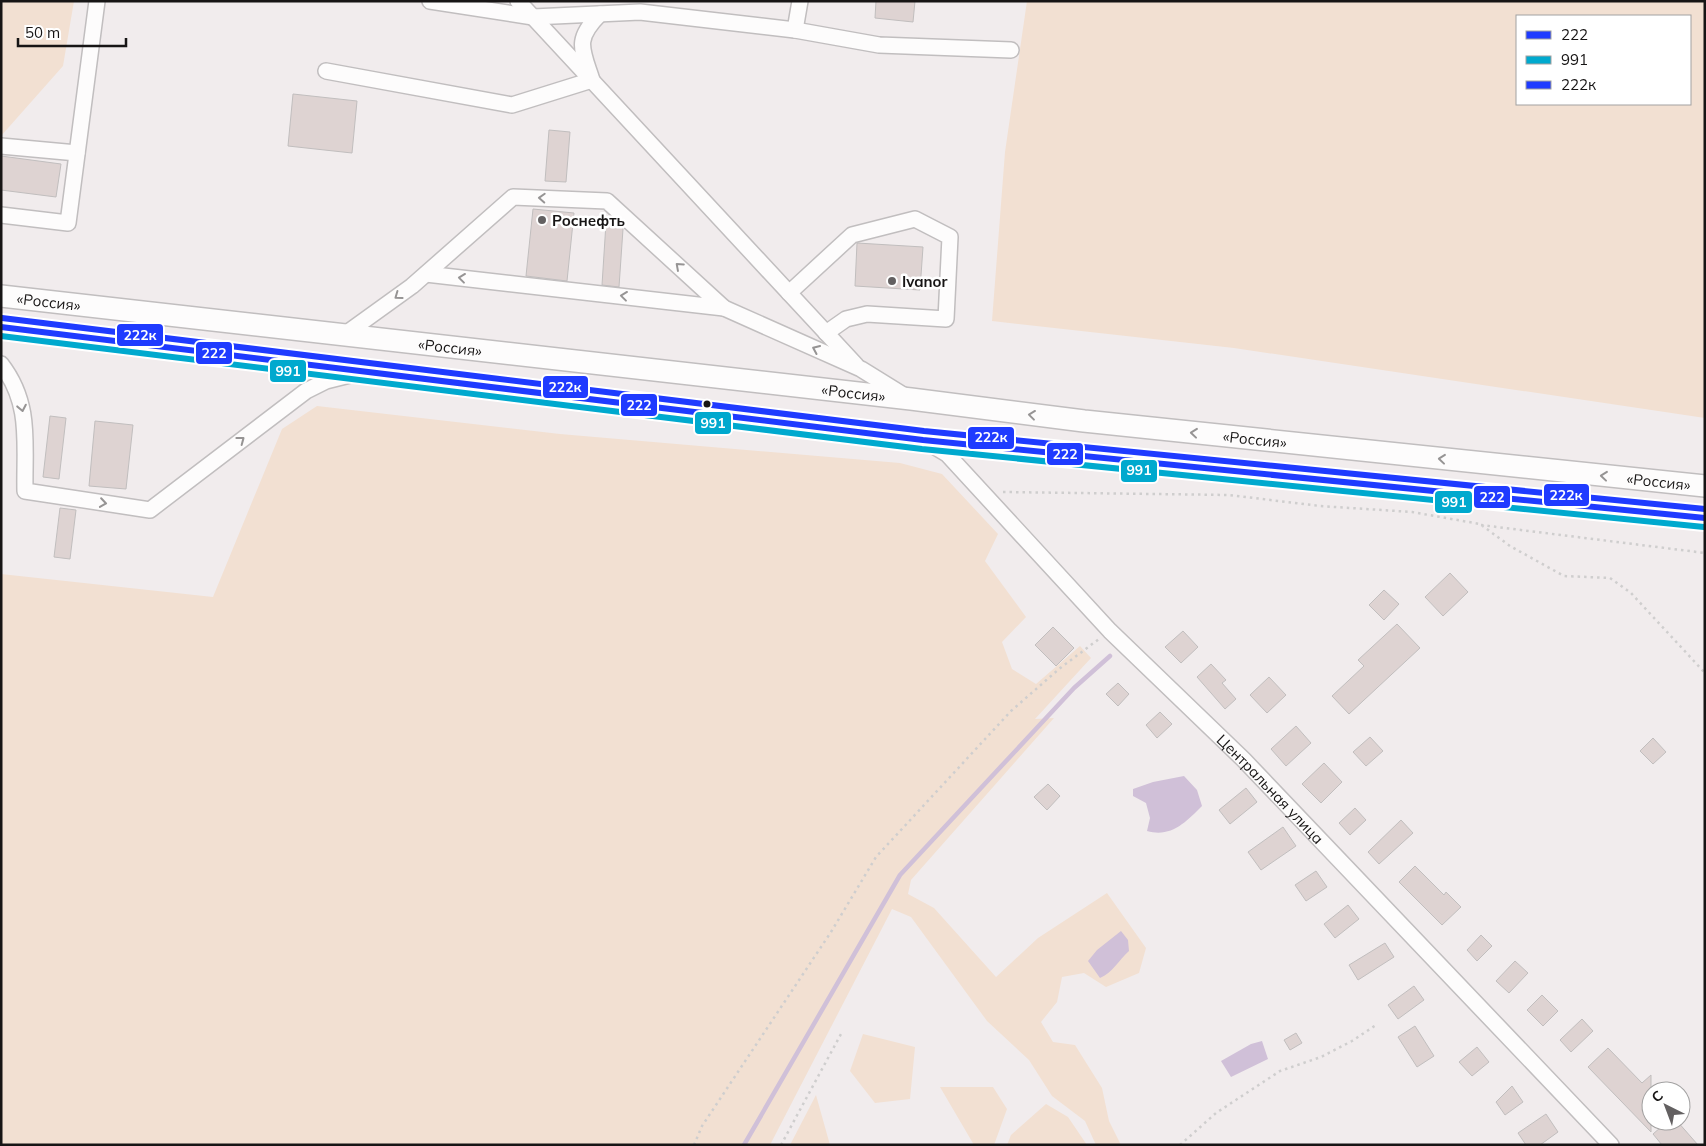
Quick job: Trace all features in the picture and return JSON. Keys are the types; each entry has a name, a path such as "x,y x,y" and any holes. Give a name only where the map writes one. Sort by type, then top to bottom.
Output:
{"highway":[{"name":"«Россия»","path":"1,296 911,399 1094,422 1705,486"},
{"path":"1,328 923,440 1705,518"}],"street":[{"path":"1,215 68,224 97,1"},
{"path":"430,1 532,18 640,12 795,30 879,45 1011,50"},
{"path":"518,1 860,369"},
{"path":"795,30 800,1"},
{"path":"592,80 581,44 588,26 600,14"},
{"path":"326,71 512,105 592,80"},
{"path":"1,146 77,153"},
{"path":"344,335 426,274 513,197 607,201 724,308"},
{"path":"789,293 852,235 915,218 950,237 946,319 867,314 846,319 826,333"},
{"path":"426,274 724,308 860,369 911,399"},
{"path":"1,364 18,391 24,409 25,491 150,510 306,391 326,382 363,372"},
{"name":"Центральная улица","path":"923,440 947,454 1110,631 1244,760 1611,1145"}],"path":[{"path":"981,492 1229,495 1320,506 1412,512 1480,524 1705,553"},
{"path":"1480,524 1510,546 1564,576 1610,578 1631,593 1705,673"},
{"path":"694,1145 702,1126 832,932 876,857 1012,711 1059,669 1110,631"},
{"path":"1180,1145 1216,1113 1280,1071 1321,1058 1352,1041 1376,1024"},
{"path":"782,1145 841,1034"}],"shaded area":[{"path":"1,1 74,1 63,66 1,136"},
{"path":"1027,1 1705,1 1705,418 1234,348 992,321 1005,152"},
{"path":"317,406 560,434 900,463 942,474 998,534 985,561 1026,617 1002,642 1012,669 1036,684 1080,646 1091,658 1035,719 1054,718 911,880 908,894 934,908 996,977 1038,938 1107,893 1146,948 1139,973 1106,987 1084,973 1062,977 1057,1002 1041,1022 1053,1042 1075,1045 1102,1088 1109,1121 1121,1145 1096,1145 1085,1121 1052,1096 1029,1060 987,1021 911,917 892,909 770,1145 1,1145 1,574 213,597 282,429"},
{"path":"1184,776 1197,790 1202,806 1178,827 1156,833 1147,831 1150,818 1146,803 1133,796 1133,789 1153,782"},
{"path":"1121,931 1128,940 1129,951 1112,970 1100,978 1088,961 1097,950"},
{"path":"863,1034 915,1047 910,1099 875,1103 850,1071"},
{"path":"1262,1041 1268,1059 1231,1077 1221,1061 1251,1044"},
{"path":"940,1087 993,1087 1007,1109 994,1145 974,1145"},
{"path":"816,1095 830,1145 790,1145"},
{"path":"1046,1104 1068,1117 1087,1145 1007,1145 1011,1135"}],"building":[{"path":"876,1 915,1 913,22 875,18"},
{"path":"293,94 357,101 352,153 288,146"},
{"path":"549,130 570,132 566,182 545,181"},
{"path":"1,156 61,164 56,197 1,190"},
{"path":"533,209 574,213 567,281 526,276"},
{"path":"606,223 618,224 623,229 619,287 602,285"},
{"path":"857,243 923,247 920,290 855,286"},
{"path":"50,416 66,418 59,479 43,477"},
{"path":"95,421 133,425 126,489 89,486"},
{"path":"60,508 76,510 70,559 54,557"},
{"path":"1450,573 1468,592 1443,616 1425,597"},
{"path":"1384,590 1399,604 1384,620 1369,605"},
{"path":"1397,624 1420,648 1349,714 1332,696 1364,666 1358,660"},
{"path":"1053,627 1074,648 1056,666 1035,645"},
{"path":"1183,631 1198,647 1181,663 1165,647"},
{"path":"1211,664 1226,680 1222,683 1236,699 1225,709 1197,677"},
{"path":"1269,677 1286,695 1267,713 1250,695"},
{"path":"1118,683 1129,694 1118,706 1106,694"},
{"path":"1160,712 1172,724 1157,738 1146,725"},
{"path":"1296,726 1311,743 1286,766 1271,749"},
{"path":"1370,737 1383,751 1366,766 1353,752"},
{"path":"1653,738 1666,752 1653,764 1640,751"},
{"path":"1324,763 1342,782 1321,803 1302,784"},
{"path":"1048,784 1060,796 1047,810 1034,797"},
{"path":"1246,788 1257,802 1230,824 1219,810"},
{"path":"1355,808 1366,820 1350,835 1339,823"},
{"path":"1401,820 1413,833 1379,864 1368,852"},
{"path":"1283,827 1296,846 1261,870 1248,852"},
{"path":"1415,866 1444,895 1446,892 1461,907 1442,925 1399,882"},
{"path":"1316,871 1327,887 1306,901 1295,885"},
{"path":"1348,905 1359,919 1335,938 1324,924"},
{"path":"1481,935 1492,946 1477,961 1467,950"},
{"path":"1385,943 1394,957 1358,980 1349,965"},
{"path":"1515,961 1528,973 1509,993 1496,981"},
{"path":"1414,986 1424,1000 1398,1019 1388,1005"},
{"path":"1542,995 1558,1011 1543,1026 1527,1010"},
{"path":"1582,1019 1593,1031 1571,1052 1560,1040"},
{"path":"1415,1026 1434,1056 1417,1067 1398,1037"},
{"path":"1296,1033 1302,1043 1290,1050 1284,1040"},
{"path":"1477,1047 1489,1062 1472,1076 1459,1062"},
{"path":"1608,1048 1641,1082 1641,1122 1588,1067"},
{"path":"1651,1075 1651,1081 1644,1081"},
{"path":"1512,1086 1523,1102 1505,1115 1496,1102"},
{"path":"1546,1114 1558,1132 1540,1145 1526,1145 1518,1133"},
{"path":"1656,1131 1686,1131 1698,1145 1662,1145 1653,1134"}],"waterway":[{"path":"744,1145 900,875 1074,688 1110,656"}],"transit line":[{"name":"222к","path":"2,318 924,431 1705,509"},
{"name":"222","path":"1,327 923,440 1705,518"},
{"name":"991","path":"1,336 922,449 1704,527"}],"place":[{"name":"Роснефть","path":"542,220"},
{"name":"Ivanor","path":"892,281"}]}
